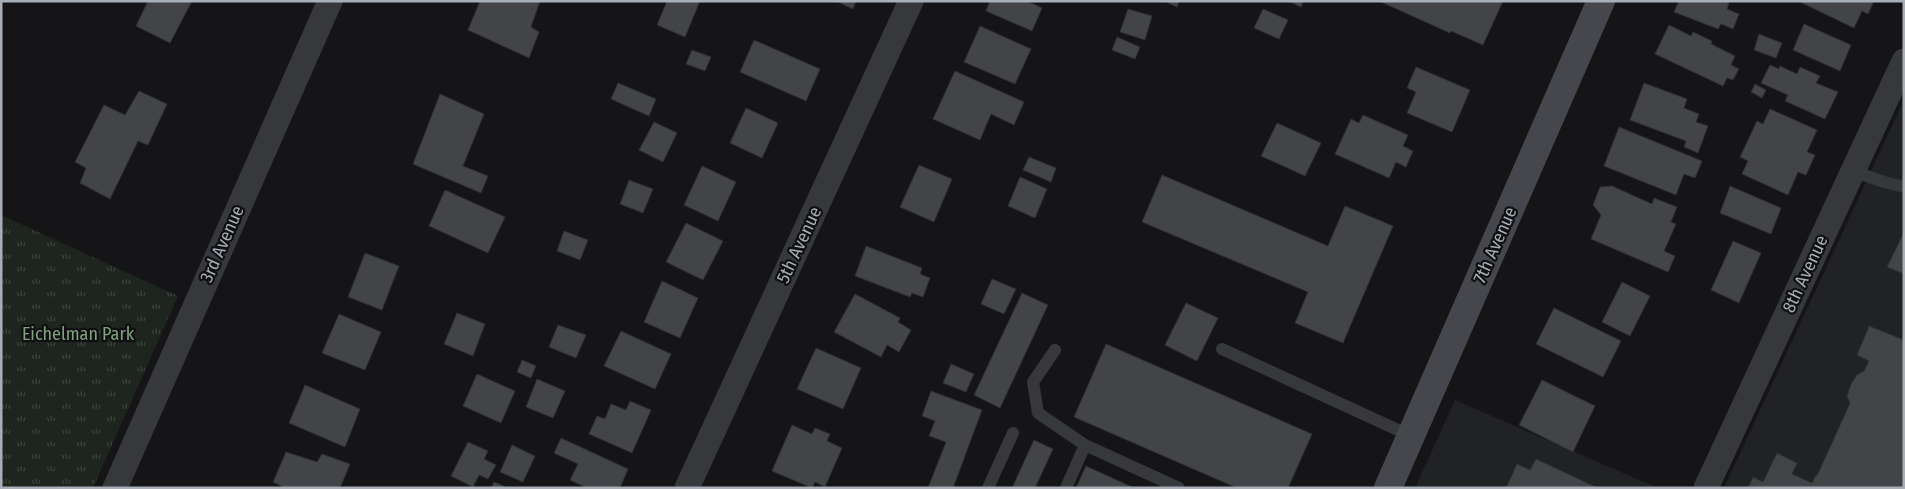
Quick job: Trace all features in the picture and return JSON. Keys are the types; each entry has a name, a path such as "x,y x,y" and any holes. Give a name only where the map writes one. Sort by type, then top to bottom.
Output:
{"street":[{"name":"3rd Avenue","path":"115,488 330,1"},
{"name":"5th Avenue","path":"687,488 911,1"},
{"name":"7th Avenue","path":"1388,488 1601,1"},
{"name":"8th Avenue","path":"1706,488 1904,61"}],"lane":[{"path":"1853,171 1884,182 1904,186"},
{"path":"1222,349 1411,436"},
{"path":"1055,350 1033,382 1038,413 1085,445 1180,488"},
{"path":"988,488 1013,433"},
{"path":"1066,488 1085,445"}],"shaded area":[{"path":"1904,100 1904,488 1724,488"},
{"path":"1455,400 1658,488 1415,488"}],"green space":[{"name":"Eichelman Park","path":"1,215 178,296 93,488 1,488"}],"building":[{"path":"148,1 192,1 170,43 136,26"},
{"path":"480,1 540,1 531,27 539,32 529,58 468,30"},
{"path":"667,1 700,1 685,37 657,25"},
{"path":"836,1 856,1 853,9"},
{"path":"990,1 1027,1 1042,8 1032,31 986,11"},
{"path":"1164,1 1179,1 1177,7"},
{"path":"1288,1 1303,1 1301,7"},
{"path":"1379,1 1503,1 1483,45 1451,31 1450,33"},
{"path":"1679,1 1725,1 1729,3 1727,9 1739,14 1733,29 1721,24 1718,29 1674,12"},
{"path":"1798,1 1874,1 1868,14 1862,11 1854,28"},
{"path":"1128,9 1152,16 1145,40 1120,32"},
{"path":"1263,9 1288,20 1279,39 1254,28"},
{"path":"1804,24 1851,45 1840,71 1793,50"},
{"path":"1669,25 1691,36 1693,32 1712,41 1711,44 1735,56 1731,65 1739,69 1733,80 1727,78 1723,86 1655,54"},
{"path":"980,26 1031,49 1015,84 964,62"},
{"path":"1759,34 1782,43 1776,58 1754,50"},
{"path":"1117,37 1140,47 1135,59 1112,50"},
{"path":"754,40 820,69 806,101 740,72"},
{"path":"692,50 711,57 705,71 686,64"},
{"path":"1770,65 1779,69 1780,66 1797,74 1800,67 1820,76 1816,83 1838,92 1825,119 1785,101 1788,95 1761,83"},
{"path":"1416,67 1470,90 1452,132 1407,113 1416,92 1407,88"},
{"path":"955,71 1024,102 1014,125 991,114 980,140 933,119"},
{"path":"618,83 656,99 649,116 611,99"},
{"path":"1644,83 1687,99 1684,108 1699,114 1696,122 1708,126 1698,153 1684,147 1686,141 1630,120"},
{"path":"1755,84 1766,90 1762,98 1751,92"},
{"path":"139,91 167,104 148,145 138,141 110,199 80,183 86,168 75,162 104,105 125,115"},
{"path":"440,94 484,114 463,166 488,176 481,193 413,164"},
{"path":"746,108 778,123 762,158 730,143"},
{"path":"1770,109 1817,130 1807,152 1815,155 1806,175 1798,172 1788,195 1742,174 1748,161 1740,157 1757,121 1763,124"},
{"path":"1363,115 1408,135 1403,146 1413,151 1406,167 1396,162 1389,178 1335,154 1351,119 1359,123"},
{"path":"654,122 677,133 663,162 639,150"},
{"path":"1277,123 1321,143 1305,176 1261,156"},
{"path":"1619,127 1702,161 1695,178 1684,174 1676,195 1604,166"},
{"path":"1029,157 1056,168 1051,182 1023,170"},
{"path":"919,165 952,179 934,222 900,207"},
{"path":"702,166 736,182 718,221 684,205"},
{"path":"1162,175 1328,246 1345,206 1393,226 1343,343 1295,323 1308,292 1142,222"},
{"path":"1020,177 1047,189 1035,218 1008,206"},
{"path":"629,180 653,189 643,213 620,204"},
{"path":"1612,186 1652,204 1654,198 1677,207 1671,222 1676,224 1664,251 1675,256 1668,272 1591,239 1601,215 1593,205 1600,187"},
{"path":"1730,186 1781,208 1771,234 1720,213"},
{"path":"445,190 505,217 488,253 429,226"},
{"path":"686,223 723,241 703,280 666,262"},
{"path":"564,231 588,240 580,260 557,251"},
{"path":"1904,232 1904,274 1887,267"},
{"path":"1733,241 1761,253 1739,303 1711,290"},
{"path":"866,246 922,268 920,274 930,278 923,297 912,293 910,297 855,276"},
{"path":"365,253 399,266 382,310 348,297"},
{"path":"992,279 1016,289 1004,314 981,304"},
{"path":"662,281 698,298 680,338 644,322"},
{"path":"1622,282 1650,296 1630,336 1602,322"},
{"path":"1022,293 1048,305 1000,408 974,395"},
{"path":"855,294 900,318 898,322 911,330 899,352 887,345 881,357 834,332"},
{"path":"1186,303 1218,318 1197,361 1165,345"},
{"path":"1554,308 1621,341 1603,377 1536,344"},
{"path":"457,313 485,324 473,356 444,344"},
{"path":"339,314 381,332 365,370 322,353"},
{"path":"558,325 586,335 576,358 549,347"},
{"path":"1869,326 1904,340 1904,488 1748,488 1753,477 1763,482 1777,453 1797,463 1792,474 1812,483 1817,476 1850,403 1847,396 1851,384 1857,375 1864,371 1869,361 1857,355"},
{"path":"621,331 671,354 655,389 604,366"},
{"path":"1106,344 1312,434 1288,488 1237,488 1074,417"},
{"path":"816,348 861,368 843,409 797,389"},
{"path":"522,360 536,366 531,378 517,372"},
{"path":"951,364 974,374 966,392 943,383"},
{"path":"477,374 515,391 501,423 463,406"},
{"path":"537,379 565,391 553,418 526,407"},
{"path":"1542,380 1595,406 1573,452 1519,425"},
{"path":"305,385 360,409 345,447 289,423"},
{"path":"931,391 982,410 953,488 928,488 946,442 929,436 935,421 922,416"},
{"path":"630,401 651,410 632,453 589,434 597,416 605,419 611,404 626,410"},
{"path":"792,425 812,434 815,428 830,434 827,441 842,448 825,487 815,482 812,488 772,471"},
{"path":"561,438 628,469 620,488 587,488 570,480 578,464 554,453"},
{"path":"1034,440 1053,449 1035,488 1012,488"},
{"path":"468,442 488,451 484,459 496,465 488,479 479,475 473,487 451,476"},
{"path":"512,445 535,456 523,482 500,472"},
{"path":"286,452 317,462 322,454 350,464 340,488 285,488 273,482"},
{"path":"1536,459 1598,488 1506,488 1517,464 1530,470"},
{"path":"1086,466 1134,488 1076,488"},
{"path":"494,482 508,488 491,488"}]}
